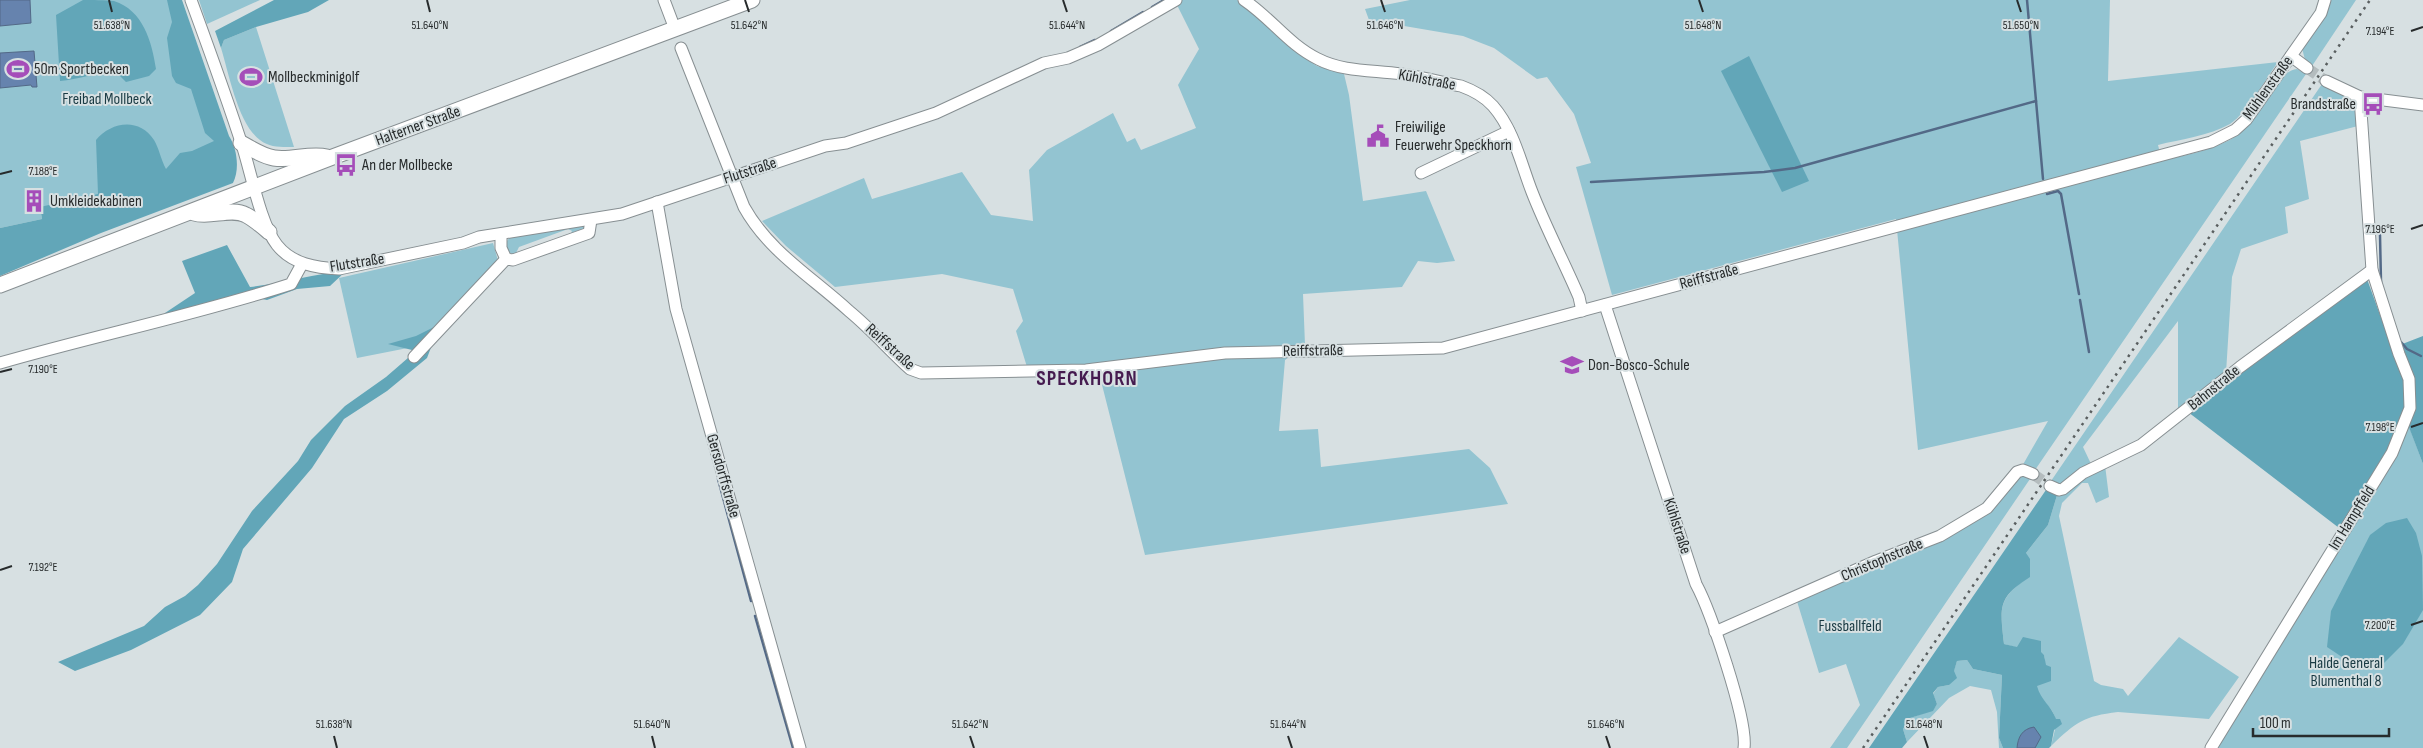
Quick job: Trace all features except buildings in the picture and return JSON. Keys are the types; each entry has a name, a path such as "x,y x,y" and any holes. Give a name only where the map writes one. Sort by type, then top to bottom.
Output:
{"main road":[{"name":"Halterner Straße","path":"0,285 673,23 752,0"},
{"path":"242,143 259,153 276,158 316,155 330,158"},
{"path":"190,212 202,216 232,212 245,214 269,232"}],"street":[{"path":"191,0 242,143 255,187"},
{"path":"664,0 673,23"},
{"name":"Flutstraße","path":"255,187 269,232 277,246 302,264 320,268 339,269 501,234 592,220 657,202 825,146 868,136 936,113 1044,63 1068,58 1098,45 1176,0"},
{"name":"Kühlstraße","path":"1244,0 1260,11 1301,50 1320,60 1346,68 1402,74 1461,86 1470,89 1492,105 1509,131 1526,170 1532,191 1579,297 1582,311"},
{"name":"Mühlenstraße","path":"2100,172 2211,142 2230,134 2256,108 2321,13 2325,0"},
{"name":"Reiffstraße","path":"681,48 744,208 754,225 778,252 849,310 910,369 921,374 1086,370 1225,353 1443,348 2100,172"},
{"path":"2291,56 2307,68"},
{"path":"2326,81 2360,97 2423,105"},
{"path":"2360,97 2372,270"},
{"path":"1421,173 1509,131"},
{"name":"Gersdorffstraße","path":"657,202 676,309 800,748"},
{"path":"501,234 501,248 506,258 513,260 589,233 592,220"},
{"path":"414,357 506,258"},
{"path":"0,363 159,322 291,284 302,264"},
{"name":"Bahnstraße","path":"2050,486 2059,490 2064,489 2083,473 2141,445 2240,367 2372,270"},
{"name":"Im Hampffeld","path":"2211,748 2392,453 2410,408 2409,379 2398,354 2372,270"},
{"name":"Kühlstraße","path":"1605,305 1696,584 1705,602 1715,632 1744,725 1744,748"},
{"name":"Christophstraße","path":"1715,632 1876,561 1940,536 1987,508 2017,472 2022,470 2033,474"}],"green space":[{"name":"Freibad Mollbeck","path":"0,0 179,0 233,170 40,208 42,219 0,228"},
{"path":"199,0 260,0 207,24"},
{"path":"1182,0 1237,0 1263,17 1303,57 1317,66 1344,74 1349,95 1363,201 1426,191 1455,261 1437,263 1418,261 1402,287 1303,294 1305,345 1285,360 1279,431 1318,429 1321,467 1469,449 1490,468 1508,504 1145,555 1097,365 1027,367 1016,331 1023,321 1013,289 942,274 835,287 786,246 762,221 864,178 872,199 962,172 991,215 1033,221 1029,170 1047,150 1113,113 1127,142 1135,138 1141,150 1196,128 1178,85 1199,49 1176,3"},
{"path":"1410,0 2110,0 2108,81 2278,62 2250,104 2237,119 2213,132 2158,145 2162,161 2208,149 2230,140 2249,125 2270,92 2283,76 2297,69 2306,74 2035,470 2021,468 2048,421 1918,450 1896,219 1612,295 1576,167 1591,163 1574,114 1547,77 1537,79 1494,48 1463,36 1369,20 1365,9"},
{"path":"2330,0 2356,0 2312,66 2305,60 2302,48"},
{"name":"Mollbeckminigolf","path":"256,27 294,147 272,146 260,140 252,133 246,123 235,98 221,48 224,40"},
{"path":"2322,84 2354,100 2358,126 2300,141 2309,199 2285,207 2288,233 2241,249 2232,277 2226,373 2178,415 2178,321 2083,447 2092,466 2064,486 2051,481"},
{"path":"585,226 585,228 571,233 572,231 568,229 519,247 516,253 512,254 507,251 507,241 510,237"},
{"path":"493,243 499,264 423,345 357,358 339,278"},
{"name":"Halde General Blumenthal 8","path":"2407,421 2423,464 2423,748 2212,748"},
{"path":"2105,465 2109,497 2096,503 2088,483 2082,483 2062,503 2059,516 2094,681 2101,685 2123,689 2128,696 2179,637 2239,677 2209,719 2118,712 2106,714 2088,718 2074,726 2051,746 2055,728 2054,713 2041,699 2037,690 2038,681 2044,667 2044,655 2004,644 2003,605 2011,591 2030,576 2026,553 2048,525 2058,492"},
{"name":"Fussballfeld","path":"2018,474 2032,476 1847,748 1830,748 1860,705 1846,664 1819,673 1796,598 1958,526"},
{"path":"1967,660 1973,669 2002,675 1999,738 2003,748 1999,748 1997,712 1991,690 1970,686 1949,698 1907,742 1903,729 1910,718 1933,710 1937,704 1933,694 1938,687 1949,685 1957,661"}],"shaded area":[{"path":"0,0 30,0 31,23 0,26"},
{"path":"83,0 114,1 124,5 139,19 149,38 156,69 149,76 126,82 117,73 110,73 60,81 56,15"},
{"path":"167,0 182,0 234,146 237,165 233,183 101,233 0,276 0,228 42,219 40,207 98,194 96,140 109,129 125,125 141,128 156,143 166,169 180,153 192,151 214,141 205,133 191,89 176,83 172,76 167,38 172,22"},
{"path":"274,0 329,0 308,12 256,27 224,40 221,48 215,31"},
{"name":"50m Sportbecken","path":"34,51 37,87 32,87 31,85 0,88 0,53"},
{"path":"1749,56 1809,181 1782,192 1721,71"},
{"path":"227,245 250,287 346,271 330,286 297,289 267,300 247,296 168,317 165,313 195,293 182,261"},
{"path":"2367,279 2392,348 2423,336 2423,464 2407,422 2343,531 2188,412"},
{"path":"440,324 427,358 387,391 344,419 312,468 243,549 232,582 200,615 131,650 75,671 58,662 144,626 165,607 185,596 198,585 217,564 252,511 298,461 311,440 345,406 386,377 416,351 388,344 416,336"},
{"path":"2048,487 2058,492 2048,525 2026,553 2030,559 2030,577 2011,591 2006,598 2003,604 2002,621 2004,644 2017,647 2023,637 2041,641 2041,652 2044,655 2046,665 2051,667 2051,681 2037,686 2041,696 2056,719 2060,719 2062,724 2054,730 2051,746 2049,748 2003,748 1999,738 2002,675 1973,669 1967,660 1957,661 1954,671 1957,678 1949,685 1938,687 1933,693 1937,704 1933,711 1910,718 1903,729 1907,742 1902,748 1869,748"},
{"path":"2407,518 2416,533 2422,556 2423,610 2403,644 2383,664 2360,669 2327,647 2331,611 2370,535 2386,523"},
{"path":"2034,727 2041,737 2035,748 2017,748 2021,734"}],"waterway":[{"path":"1152,7 1164,0"},
{"path":"2027,0 2043,179"},
{"path":"1111,31 1143,12"},
{"path":"1080,47 1095,40"},
{"path":"1591,182 1764,172 1795,168 2036,101"},
{"path":"2047,194 2058,191 2061,194 2079,294"},
{"path":"2380,235 2381,282"},
{"path":"2080,300 2089,352"},
{"path":"2401,342 2407,349 2421,356"},
{"path":"718,479 751,601"},
{"path":"755,616 793,748"}],"tunnel":[{"path":"2307,68 2326,81"},
{"path":"2033,474 2050,486"}],"railway":[{"path":"1863,748 2370,0"}],"place":[{"name":"50m Sportbecken","path":"18,69"},
{"name":"Mollbeckminigolf","path":"251,77"},
{"name":"Brandstraße","path":"2373,104"},
{"name":"Freiwilige Feuerwehr Speckhorn","path":"1378,136"},
{"name":"An der Mollbecke","path":"346,165"},
{"name":"Umkleidekabinen","path":"34,201"},
{"name":"Don-Bosco-Schule","path":"1572,365"}],"district":[{"name":"SPECKHORN","path":"1087,378"}]}
